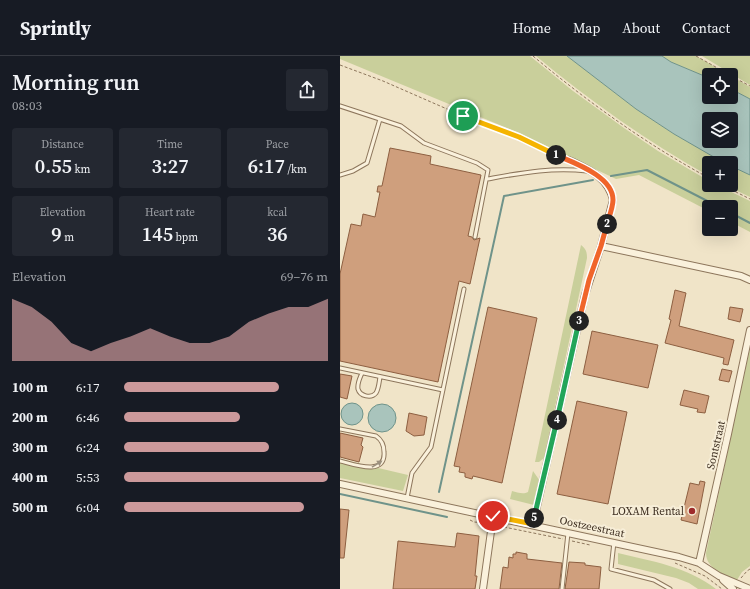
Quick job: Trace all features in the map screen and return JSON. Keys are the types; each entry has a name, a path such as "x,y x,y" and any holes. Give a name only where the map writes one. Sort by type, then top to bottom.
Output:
{"street":[{"path":"533,524 585,295 601,246 613,200 604,180 593,172 569,160"},
{"path":"601,246 741,276 750,280"},
{"name":"Sontstraat","path":"699,563 750,330"},
{"name":"Oostzeestraat","path":"340,484 533,524 679,557 699,563 719,576 750,589"},
{"path":"484,589 493,516"},
{"name":"Oostzeestraat","path":"719,576 733,589"}],"lane":[{"path":"340,106 401,126 424,143 477,163 488,170 475,237"},
{"path":"340,175 353,171 368,163 380,119"},
{"path":"487,179 539,170 573,169 593,172"},
{"path":"407,498 412,473 431,447 464,289"},
{"path":"340,368 443,390"},
{"path":"362,373 358,381 358,388 362,394 368,396 376,393 379,386 380,377"},
{"path":"340,428 376,436 383,444 385,454 381,463 371,468 340,461"},
{"path":"562,589 568,532"},
{"path":"614,542 611,568 654,580 670,589"}],"path":[{"path":"533,56 612,118 659,149 702,174"},
{"path":"696,56 717,68"},
{"path":"340,65 463,116 519,137 569,160"},
{"path":"738,79 750,86"},
{"path":"735,192 750,200"},
{"path":"739,585 740,578 750,569"}],"green space":[{"path":"340,56 530,56 573,91 624,128 658,151 702,177 702,192 731,192 750,201 750,232 738,226 738,200 702,200 702,207 639,175 616,179 519,133 340,59"},
{"path":"536,56 567,56 636,109 674,134 713,156 702,156 702,172 642,135 577,89"},
{"path":"662,56 696,56 717,68 702,68 702,75 671,62"},
{"path":"702,56 750,56 750,85 738,78 738,68 722,68"},
{"path":"738,80 750,87 750,99 738,93"},
{"path":"738,169 750,175 750,197 738,191"},
{"path":"581,245 586,251 587,258 544,458 539,462 535,462"},
{"path":"750,348 750,566 742,572 737,580 717,571 709,563 706,553"},
{"path":"340,459 408,475 403,491 340,478"},
{"path":"533,471 540,481 534,505 510,499 512,491 522,493 528,492"},
{"path":"618,553 656,562 681,570 694,575 716,589 698,589 689,583 676,578 618,564"}],"water":[{"path":"567,56 662,56 671,62 702,75 702,104 738,104 738,93 750,99 750,175 738,169 738,156 712,156 674,134 636,109"},
{"path":"352,403 360,406 363,414 360,422 352,425 344,422 341,414 344,406"},
{"path":"382,404 392,408 396,418 392,428 382,432 372,428 368,418 372,408"}],"building":[{"path":"390,148 431,156 430,164 481,175 468,236 472,237 474,240 480,238 470,284 459,281 438,382 340,361 340,274 351,224 361,226 363,214 375,217 380,192 377,192 378,186 382,186"},
{"path":"675,290 686,293 679,326 734,340 728,365 723,364 724,358 665,343 671,320 669,319"},
{"path":"488,307 537,318 502,483 473,476 472,479 465,477 465,473 459,472 460,467 454,466"},
{"path":"730,307 743,309 740,322 728,319"},
{"path":"592,331 658,345 648,388 583,374"},
{"path":"722,369 732,371 729,382 719,380"},
{"path":"340,374 352,376 347,399 340,397"},
{"path":"684,390 709,396 705,413 697,412 698,409 680,405"},
{"path":"577,401 627,412 608,504 557,494"},
{"path":"409,413 427,417 424,435 414,436 406,431"},
{"path":"340,433 363,438 361,445 363,447 359,462 340,457"},
{"path":"700,481 705,482 697,524 681,520 690,483 699,485"},
{"path":"340,509 349,510 344,558 340,558"},
{"path":"457,533 479,536 475,589 393,589 398,541 455,547"},
{"path":"516,552 527,554 527,559 562,563 559,589 500,589 503,567 508,568 509,557 513,558 513,554 516,554"},
{"path":"569,562 585,563 585,565 601,567 599,589 565,589"}],"waterway":[{"path":"611,176 647,170 705,200"},
{"path":"439,492 504,196 593,180"},
{"path":"738,217 750,223"},
{"path":"340,494 447,517"}],"place":[{"name":"LOXAM Rental","path":"692,511"}],"route":[{"path":"463,116 519,137 593,172 604,180 613,200 601,246 585,295 533,524 493,516"}]}
